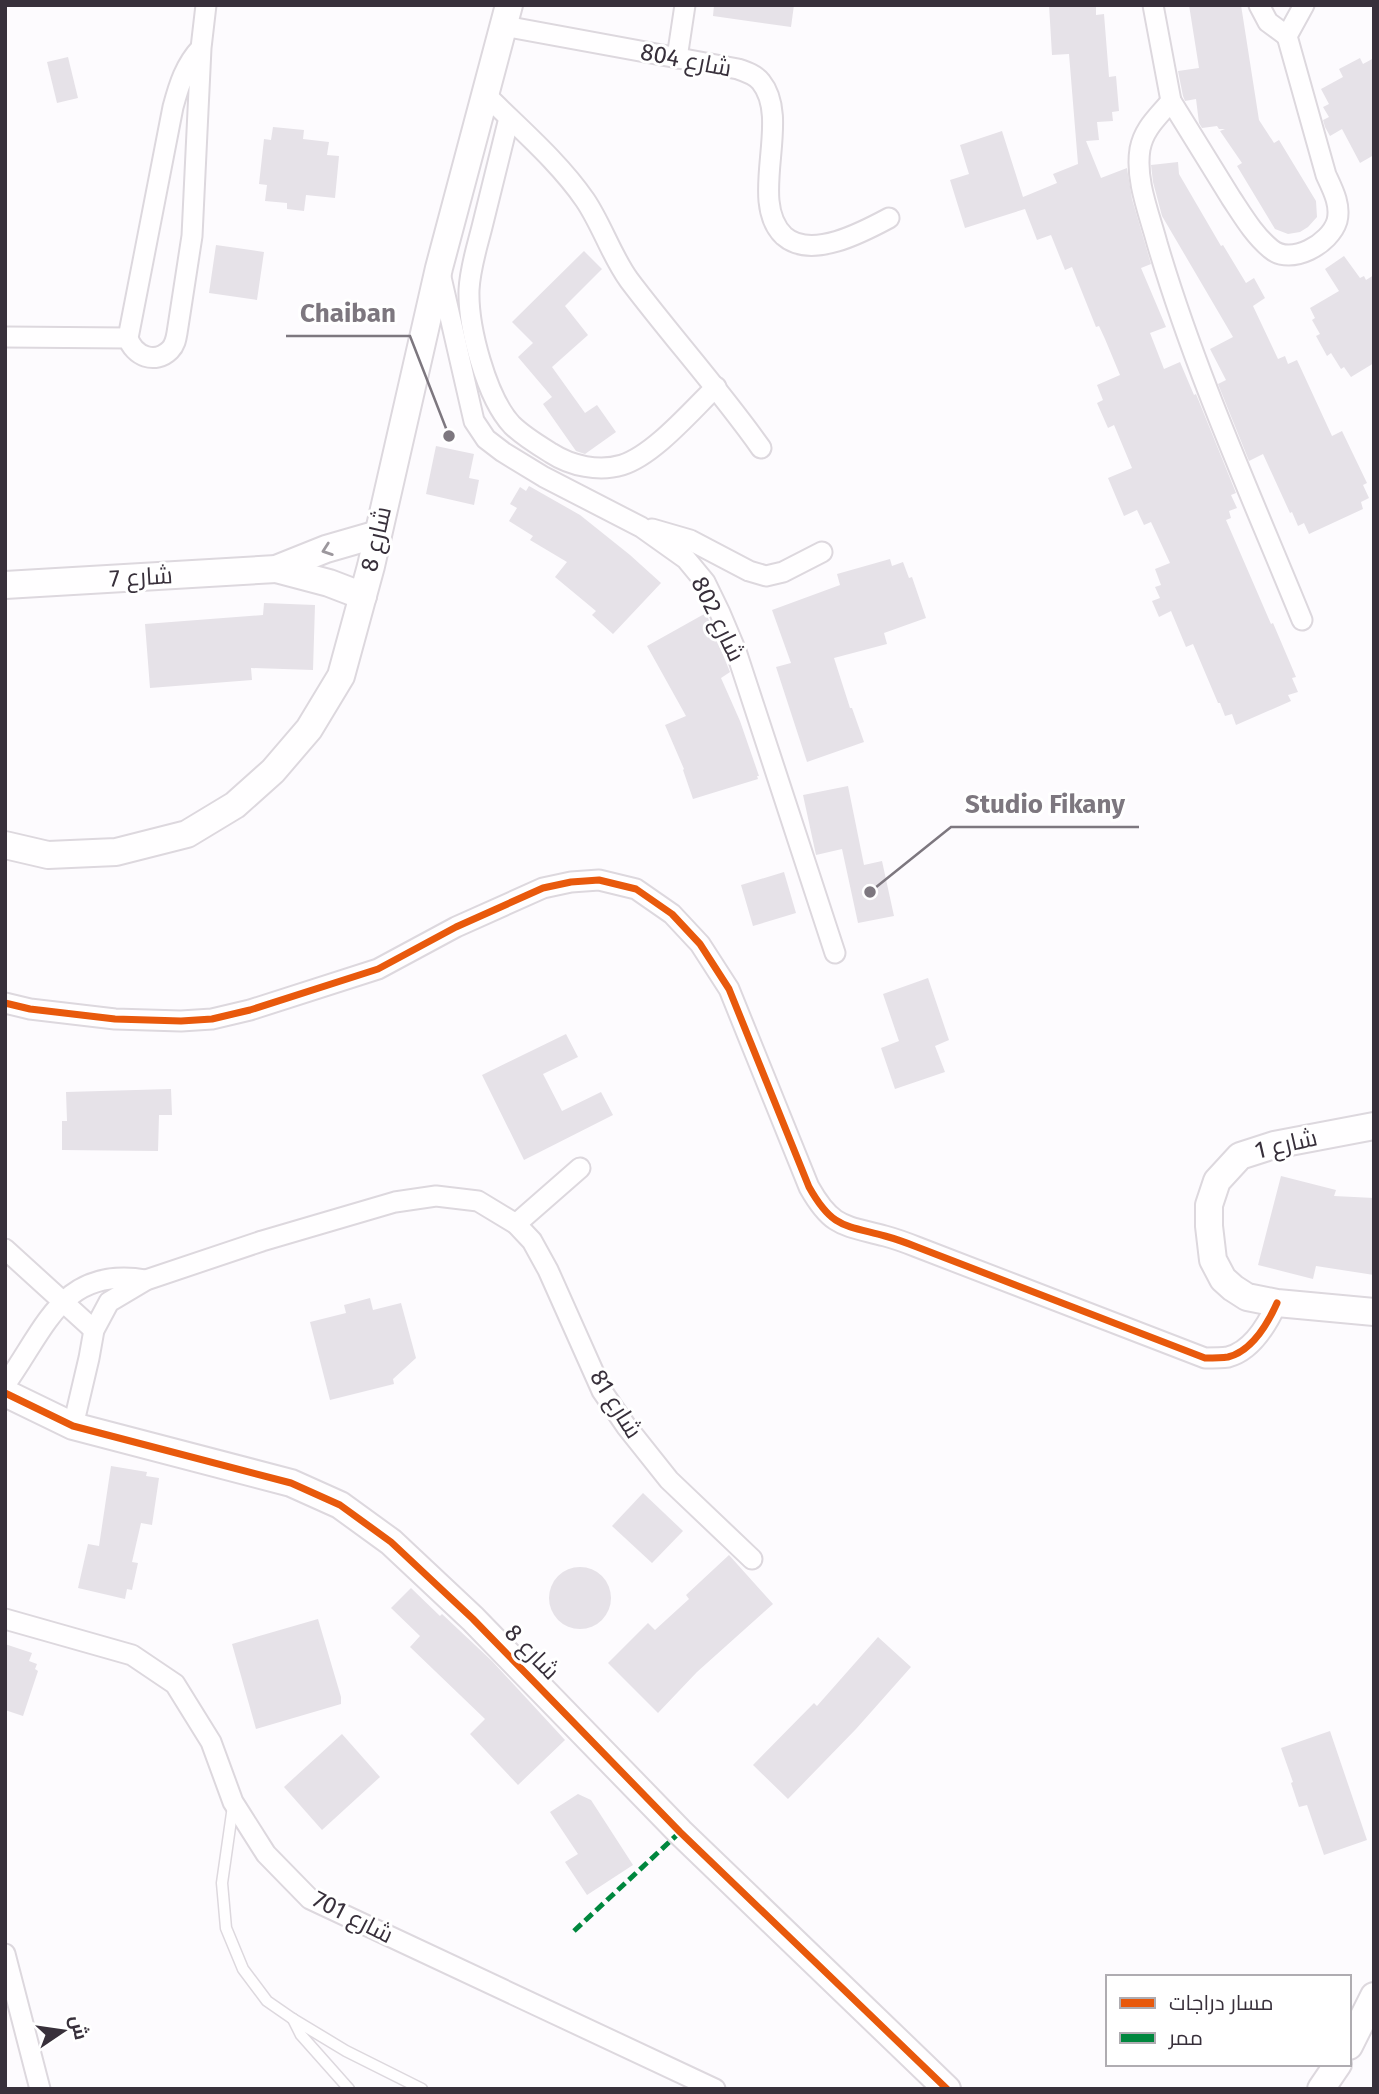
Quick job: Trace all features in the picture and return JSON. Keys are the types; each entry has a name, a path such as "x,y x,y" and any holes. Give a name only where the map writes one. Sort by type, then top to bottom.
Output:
{"street":[{"path":"201,48 191,58 180,81 173,107 128,338 131,348 140,355 155,358 170,351 177,333 192,236 201,48 206,5"},
{"path":"677,58 685,5"},
{"path":"1153,5 1171,101 1252,230 1272,251 1285,255 1304,253 1331,232 1337,221 1336,195 1326,175 1287,36 1268,22 1259,5"},
{"path":"1287,36 1304,5"},
{"name":"شارع 804","path":"507,16 677,58 738,69 761,81 772,113 769,194 772,218 778,230 789,240 804,244 828,244 889,218"},
{"name":"شارع 8","path":"5,845 48,855 116,852 187,834 235,805 273,771 309,729 341,676 378,534 439,268 507,16"},
{"path":"486,95 560,169 586,201 610,251 629,279 761,448"},
{"path":"1171,101 1146,129 1140,148 1142,191 1167,275 1223,431 1302,620"},
{"path":"509,118 473,262 469,292 474,330 489,387 513,425 559,458 583,467 624,465 652,448 716,387"},
{"name":"شارع 802","path":"439,268 474,421 486,439 544,477 641,527 686,559 705,582 720,613 757,711 835,953"},
{"path":"5,337 128,338"},
{"path":"641,527 690,540 749,571 766,576 783,572 822,552"},
{"path":"276,569 326,549 378,534"},
{"path":"276,569 330,583 363,596"},
{"name":"شارع 7","path":"5,585 276,569"},
{"path":"5,1003 30,1009 115,1020 212,1019 250,1010 378,969 456,927 543,888 571,881 598,880 636,890 672,914 700,944 729,989 809,1187 820,1206 840,1224 917,1247 1205,1358 1229,1357 1244,1349 1269,1321 1277,1303"},
{"name":"شارع 1","path":"1374,1126 1274,1145 1240,1156 1217,1181 1209,1205 1213,1260 1223,1279 1233,1288 1247,1297 1277,1303 1374,1312"},
{"path":"516,1224 580,1168"},
{"name":"شارع 81","path":"73,1426 94,1330 109,1302 146,1280 262,1241 396,1202 436,1196 478,1201 516,1224 532,1241 548,1270 601,1391 626,1426 669,1480 752,1559"},
{"path":"5,1249 94,1330"},
{"name":"شارع 81","path":"5,1385 44,1324 63,1300 104,1279 125,1277 146,1280"},
{"name":"شارع 8","path":"5,1393 73,1426 291,1483 340,1505 391,1542 474,1619 680,1832 947,2087"},
{"name":"شارع 701","path":"5,1619 132,1655 175,1684 211,1742 233,1802 266,1854 310,1899 715,2089"},
{"path":"5,1954 40,2089"},
{"path":"1351,2042 1374,1996"},
{"path":"1321,2089 1337,2066"}],"lane":[{"path":"233,1802 222,1883 226,1927 243,1969 267,2001 293,2019 346,2051 422,2089"},
{"path":"293,2019 301,2035 349,2089"}],"building":[{"path":"714,5 794,5 791,27 713,16"},
{"path":"1049,5 1096,5 1096,15 1104,14 1109,77 1116,76 1119,111 1112,112 1113,121 1097,122 1099,140 1086,141 1101,178 1127,168 1132,199 1151,264 1141,268 1166,327 1150,333 1164,369 1180,362 1194,395 1196,394 1236,493 1231,495 1237,508 1229,511 1231,518 1226,520 1296,677 1292,678 1298,692 1288,695 1291,701 1236,725 1232,714 1225,716 1193,644 1186,647 1171,611 1159,617 1152,601 1160,598 1155,587 1161,585 1155,569 1170,563 1151,522 1144,525 1137,510 1124,516 1108,478 1132,468 1114,425 1108,428 1097,403 1103,400 1097,385 1120,375 1099,326 1096,327 1072,267 1065,270 1051,235 1037,240 1025,209 965,228 950,180 969,174 960,145 1002,131 1023,197 1057,183 1053,174 1078,164 1069,54 1052,55"},
{"path":"1189,5 1241,5 1259,120 1274,143 1279,140 1316,201 1317,217 1300,232 1288,234 1275,229 1237,166 1242,163 1220,131 1225,129 1219,129 1217,126 1202,128 1196,99 1185,101 1178,71 1199,68"},
{"path":"68,57 78,98 57,103 47,62"},
{"path":"1360,58 1363,64 1374,58 1374,155 1360,163 1342,129 1330,136 1325,127 1323,120 1329,117 1323,107 1329,104 1321,89 1343,77 1339,69"},
{"path":"273,127 304,130 303,139 329,142 327,155 339,156 335,198 306,195 304,211 287,209 287,203 265,201 267,185 259,184 264,139 271,140"},
{"path":"1178,162 1179,174 1221,246 1223,245 1246,283 1254,278 1265,298 1253,306 1278,359 1285,356 1288,364 1297,360 1332,436 1342,431 1367,483 1363,485 1369,498 1361,502 1363,509 1309,534 1304,523 1298,526 1292,512 1290,513 1263,454 1249,461 1218,384 1226,380 1210,349 1233,337 1162,216 1153,182 1151,165"},
{"path":"216,245 264,252 257,300 209,293"},
{"path":"584,251 602,269 565,306 588,335 552,367 585,413 597,405 616,432 585,454 576,451 543,404 552,397 518,357 533,343 512,322"},
{"path":"1344,256 1360,278 1364,276 1366,280 1374,275 1374,363 1351,377 1344,367 1341,369 1331,353 1327,356 1316,336 1320,334 1312,320 1315,318 1310,308 1339,291 1325,269"},
{"path":"436,446 474,454 469,478 479,480 474,505 426,494"},
{"path":"529,486 580,515 661,583 613,634 592,615 596,611 555,577 567,562 530,540 533,536 509,521 517,508 510,504 520,487 526,491"},
{"path":"890,559 892,566 903,562 909,578 912,577 926,618 884,633 887,644 834,658 864,742 807,762 776,667 791,663 772,610 840,585 837,574"},
{"path":"264,603 315,605 313,670 251,668 252,680 150,688 145,624 263,615"},
{"path":"706,613 730,672 721,678 740,721 759,776 758,779 693,799 684,769 665,725 686,716 647,646"},
{"path":"848,786 864,865 882,861 894,916 858,923 842,849 816,855 803,795"},
{"path":"784,872 796,913 753,926 741,885"},
{"path":"928,978 949,1040 935,1046 945,1072 895,1089 881,1048 899,1041 883,994"},
{"path":"566,1034 578,1057 543,1074 562,1111 601,1092 613,1115 524,1160 482,1075"},
{"path":"171,1089 172,1115 159,1115 158,1151 62,1150 62,1121 67,1121 66,1092"},
{"path":"1281,1176 1336,1190 1334,1196 1374,1198 1374,1275 1316,1266 1313,1279 1258,1265"},
{"path":"370,1298 373,1310 401,1303 416,1358 393,1379 394,1384 330,1400 310,1322 346,1313 344,1305"},
{"path":"111,1466 147,1472 146,1476 159,1478 152,1525 141,1523 132,1562 138,1563 132,1590 127,1589 125,1599 78,1588 88,1544 99,1546"},
{"path":"643,1493 683,1531 652,1563 612,1526"},
{"path":"729,1555 773,1604 697,1672 658,1713 608,1663 648,1623 655,1630 689,1599 686,1595"},
{"path":"574,1567 586,1567 602,1576 609,1586 609,1610 602,1620 586,1629 574,1629 563,1624 554,1615 549,1604 549,1592 554,1581 563,1572"},
{"path":"411,1588 492,1661 565,1740 518,1785 470,1734 485,1719 410,1647 420,1636 391,1608"},
{"path":"318,1619 341,1704 256,1729 232,1644"},
{"path":"878,1637 911,1667 788,1799 753,1765 814,1703 817,1706"},
{"path":"5,1644 32,1653 29,1661 37,1664 35,1669 38,1671 23,1716 5,1710"},
{"path":"1330,1731 1367,1840 1324,1855 1307,1805 1299,1807 1281,1748"},
{"path":"342,1734 380,1777 322,1830 284,1787"},
{"path":"578,1794 591,1800 633,1865 587,1895 565,1862 578,1854 550,1812"}],"marked path":[{"path":"574,1931 680,1832"}],"cycle path":[{"path":"5,1003 30,1009 115,1019 212,1019 250,1010 378,969 456,927 543,888 599,880 636,889 672,914 700,944 729,989 809,1187 825,1210 840,1223 909,1244 1205,1358 1228,1357 1245,1349 1264,1327 1277,1303"},
{"path":"5,1393 73,1426 291,1483 340,1505 391,1542 473,1619 680,1832 947,2089"}],"place":[{"name":"Chaiban","path":"449,436"},
{"name":"Studio Fikany","path":"870,892"}]}
